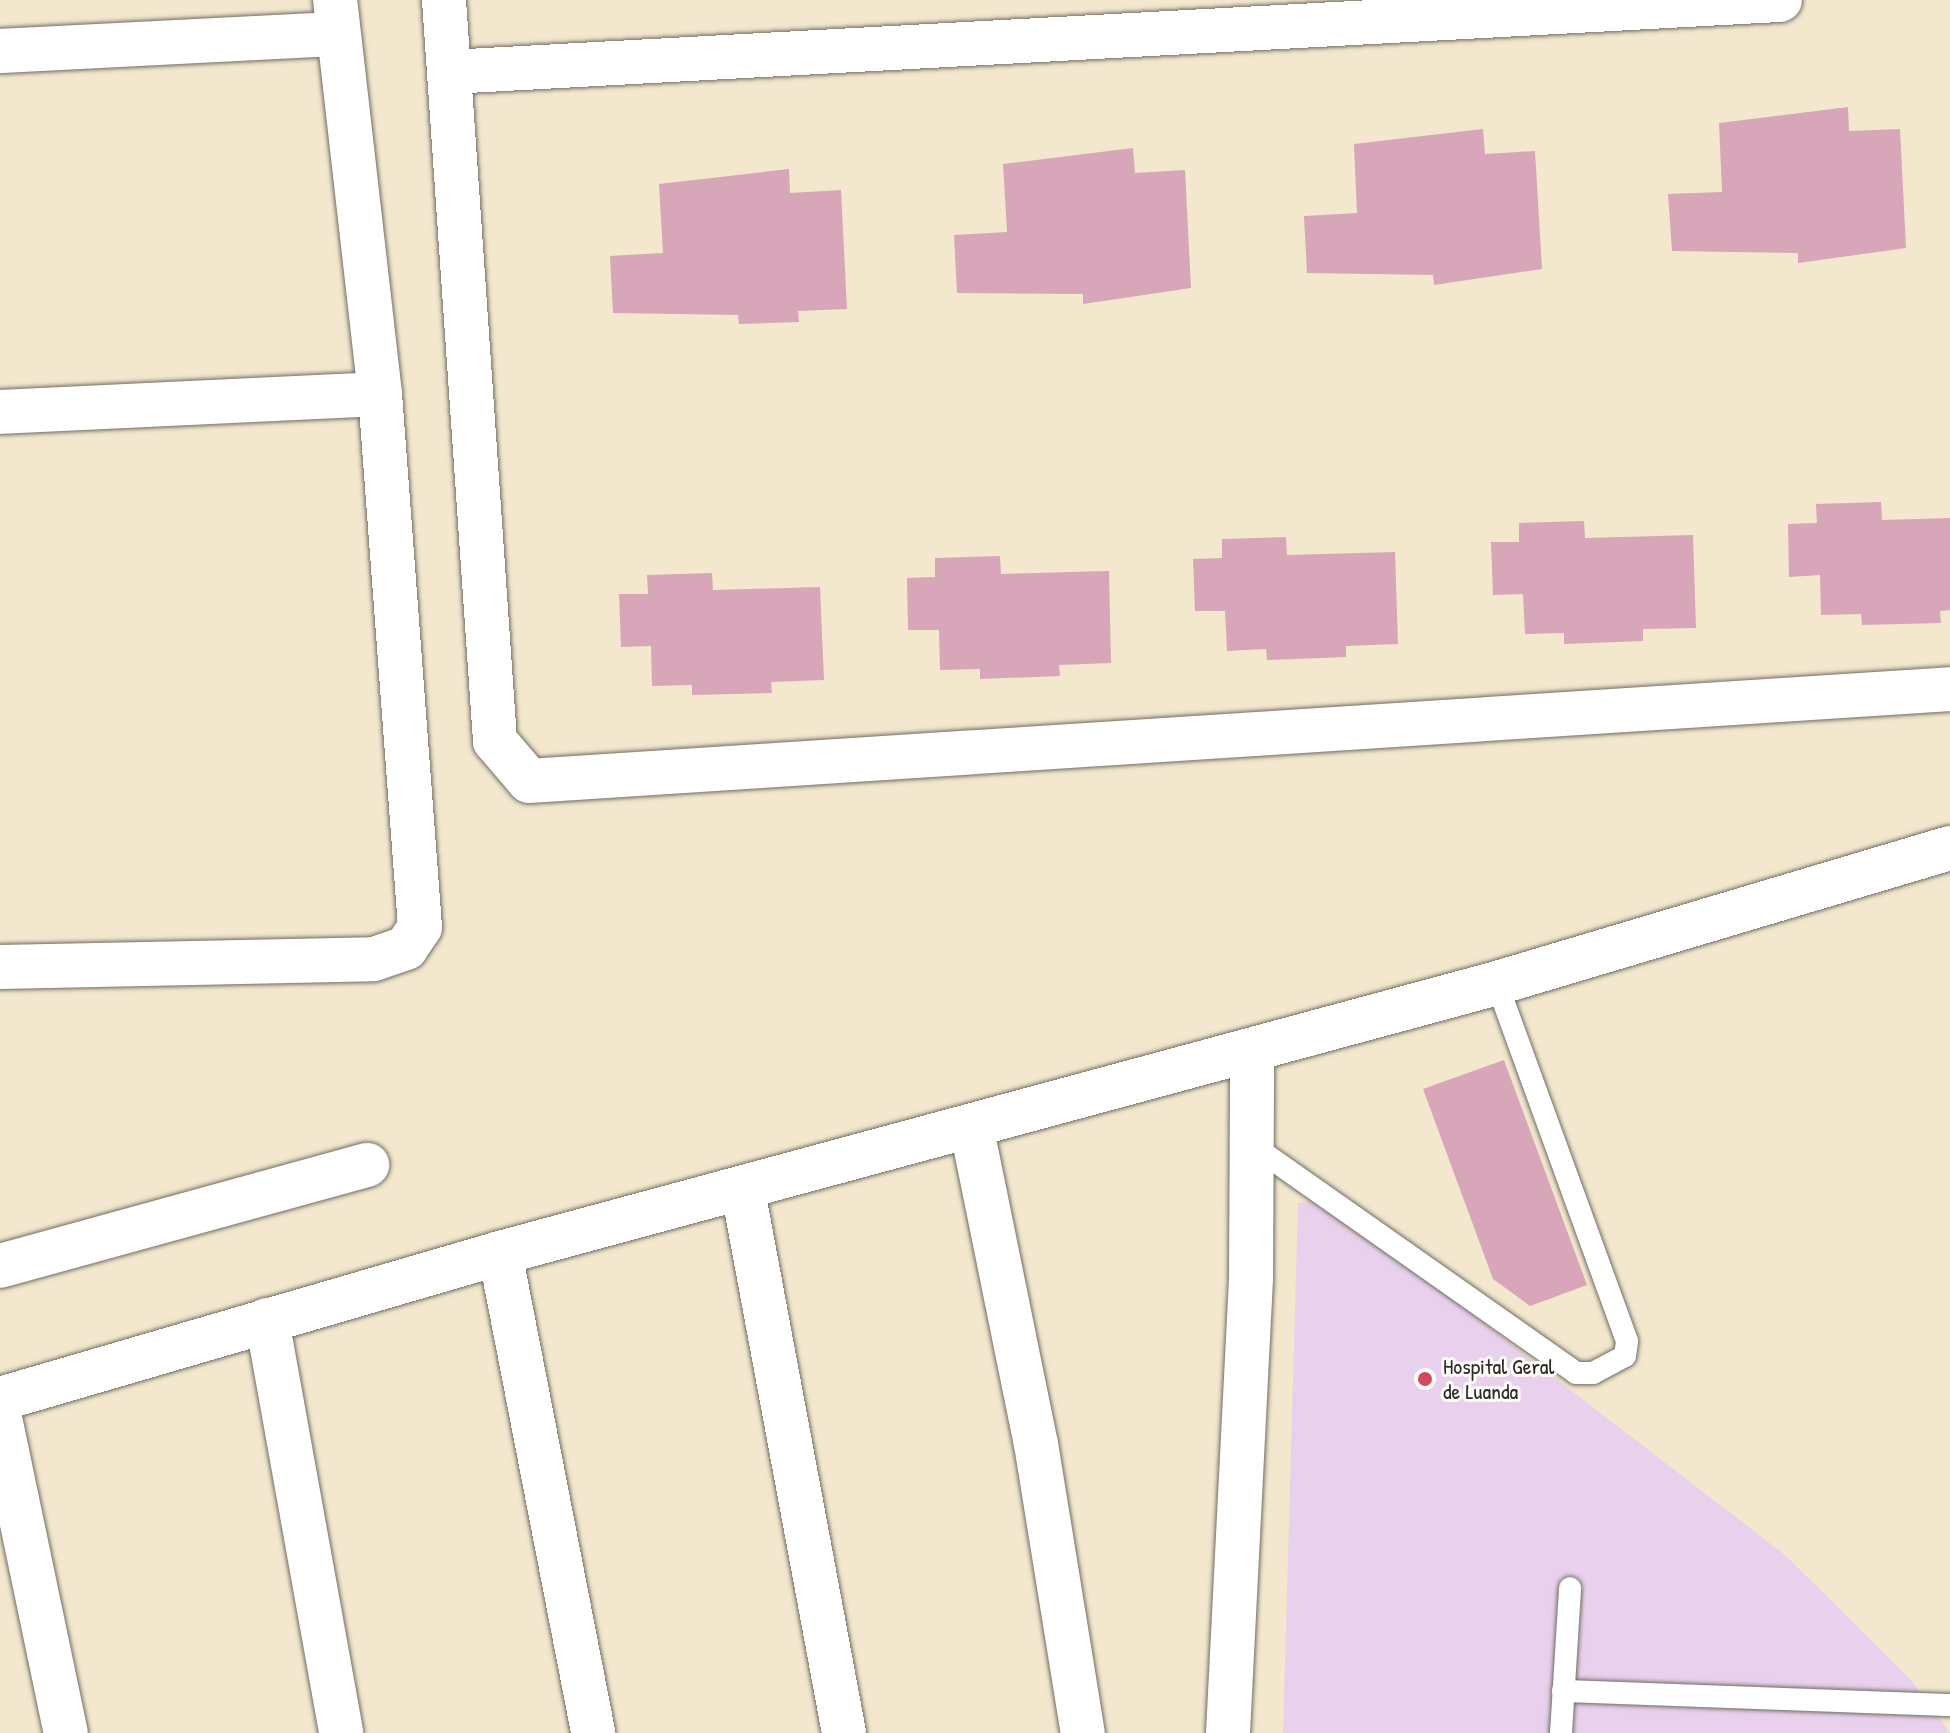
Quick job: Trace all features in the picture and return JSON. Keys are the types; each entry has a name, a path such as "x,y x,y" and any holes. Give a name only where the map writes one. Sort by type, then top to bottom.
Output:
{"street":[{"path":"444,0 495,741 529,781 1950,689"},
{"path":"449,72 1780,0"},
{"path":"0,51 336,17 380,394 422,893 420,927 406,948 374,959 0,967"},
{"path":"0,412 380,394"},
{"path":"0,1399 500,1253 972,1130 1497,983 1950,848"},
{"path":"1228,1733 1252,1145 1252,1051"},
{"path":"972,1130 1036,1444 1083,1733"},
{"path":"0,1266 367,1165"},
{"path":"743,1191 844,1733"},
{"path":"500,1253 593,1733"},
{"path":"267,1320 341,1733"},
{"path":"0,1418 66,1733"}],"lane":[{"path":"1252,1145 1576,1373 1593,1373 1625,1356 1627,1341 1497,983"},
{"path":"1561,1733 1570,1588"},
{"path":"1563,1691 1950,1705"}],"shaded area":[{"name":"Hospital Geral de Luanda","path":"1325,1201 1785,1555 1912,1681 1950,1733 1283,1733 1298,1203"}],"building":[{"path":"1848,107 1849,131 1900,129 1906,248 1798,263 1798,253 1672,251 1668,194 1722,192 1719,123"},
{"path":"1483,129 1485,154 1535,151 1542,269 1434,285 1433,275 1307,273 1304,216 1357,213 1354,144"},
{"path":"1133,148 1135,173 1185,170 1191,288 1083,304 1083,294 957,293 954,235 1007,232 1003,164"},
{"path":"789,169 790,193 841,190 847,309 798,311 799,322 739,324 738,315 613,313 610,256 663,253 659,184"},
{"path":"1881,502 1882,520 1950,518 1950,610 1940,611 1941,623 1862,625 1861,614 1821,615 1820,575 1789,577 1788,524 1817,523 1816,504"},
{"path":"1584,521 1585,538 1693,535 1696,628 1643,629 1643,641 1564,644 1564,633 1525,634 1523,594 1493,595 1491,542 1519,542 1519,523"},
{"path":"1286,537 1287,555 1395,552 1398,644 1346,646 1346,657 1267,660 1266,649 1227,651 1225,611 1195,611 1193,559 1222,558 1222,539"},
{"path":"1000,556 1001,574 1109,571 1111,663 1059,665 1060,676 980,679 980,669 940,670 939,630 908,630 907,578 935,577 935,558"},
{"path":"712,573 713,590 820,587 824,680 771,682 772,693 692,695 692,685 652,686 651,646 621,647 619,594 648,594 647,575"},
{"path":"1504,1060 1587,1285 1530,1306 1493,1279 1423,1089"}],"place":[{"name":"Hospital Geral de Luanda","path":"1425,1379"}]}
